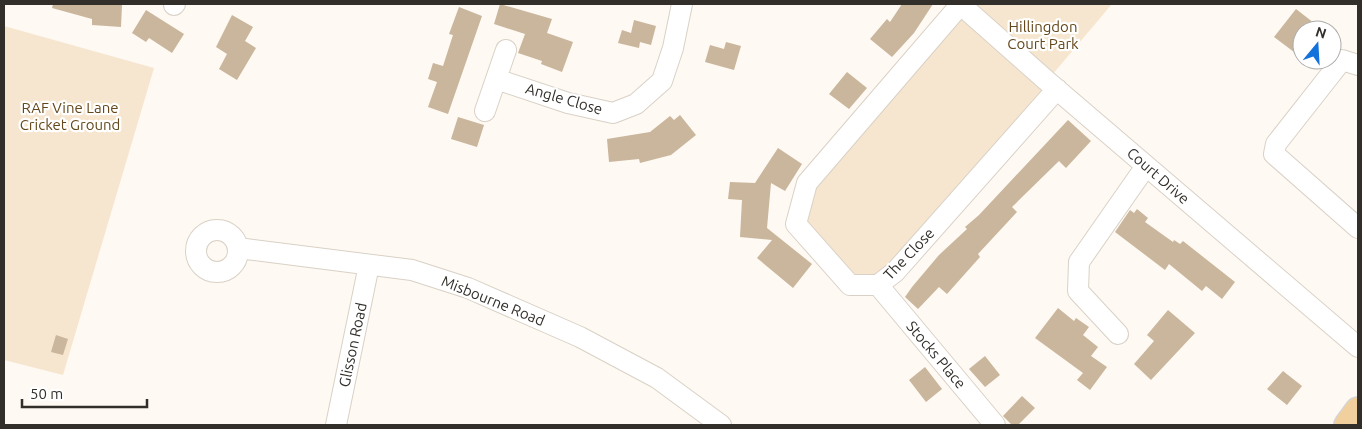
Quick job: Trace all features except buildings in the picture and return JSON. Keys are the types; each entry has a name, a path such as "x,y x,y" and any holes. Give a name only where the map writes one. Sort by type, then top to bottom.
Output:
{"main road":[{"path":"1347,425 1358,410"}],"street":[{"name":"Angle Close","path":"496,79 568,103 613,113 636,104 662,81 673,48 682,4"},
{"name":"Court Drive","path":"961,4 1146,166 1358,347"},
{"name":"The Close","path":"961,4 807,183 796,224 850,285 878,286 895,272 1057,89"},
{"path":"485,111 506,50"},
{"path":"1358,65 1342,60 1276,144 1274,154 1358,228"},
{"path":"1118,334 1078,291 1078,262 1146,166"},
{"name":"Misbourne Road","path":"238,248 412,270 468,288 580,337 657,378 721,425"},
{"name":"Glisson Road","path":"336,425 370,265"},
{"name":"Stocks Place","path":"878,286 995,425"}],"green space":[{"name":"Hillingdon Court Park","path":"960,4 1112,4 1047,81 1057,89 895,272 850,285 796,224 807,183"},
{"name":"RAF Vine Lane Cricket Ground","path":"4,26 154,68 63,375 4,360"}]}
